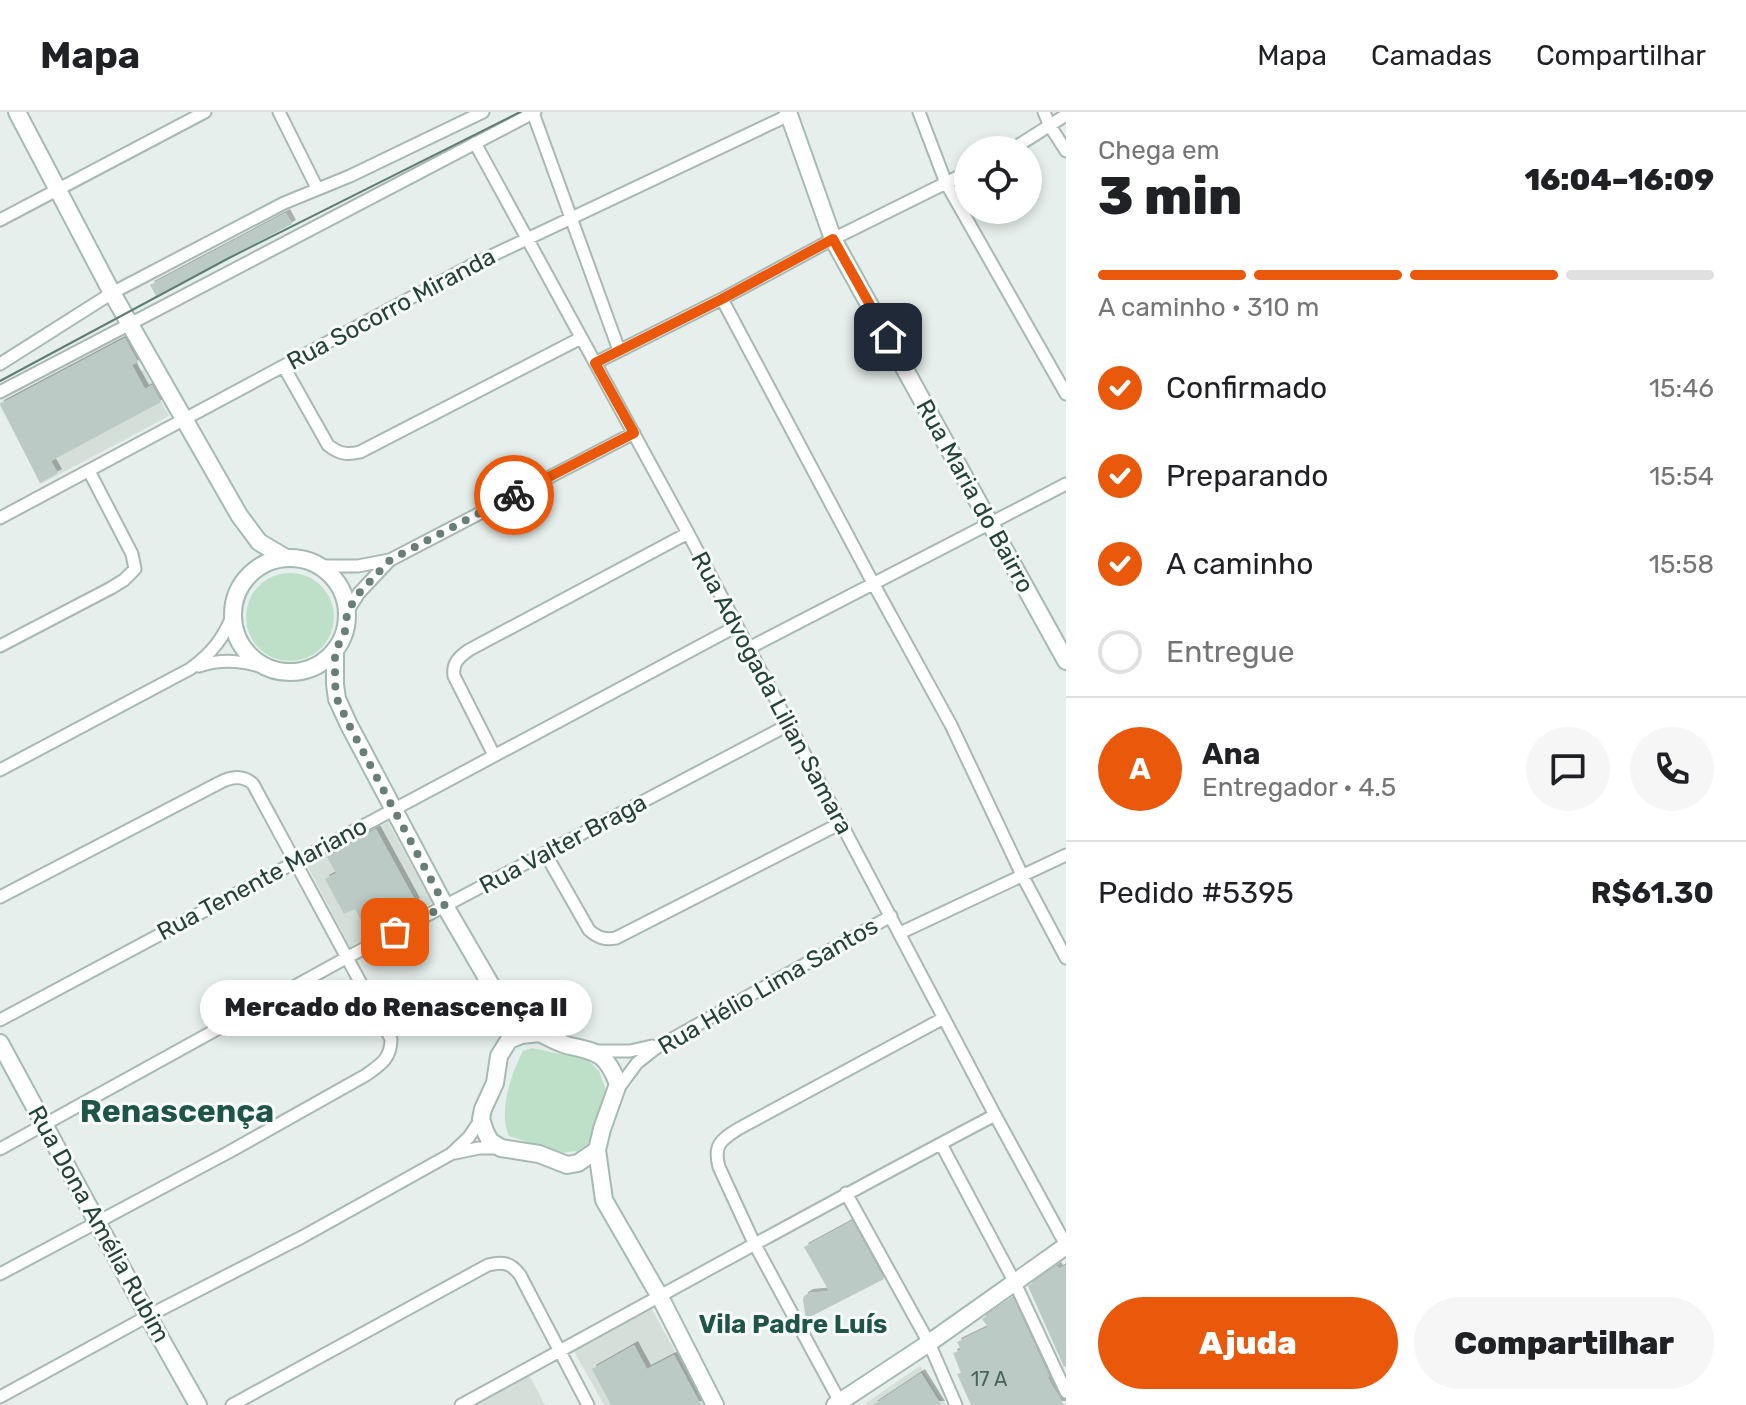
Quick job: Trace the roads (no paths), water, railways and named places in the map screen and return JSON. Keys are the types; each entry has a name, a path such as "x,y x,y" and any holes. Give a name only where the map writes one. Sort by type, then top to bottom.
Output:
{"street":[{"path":"17,112 112,293 239,515 259,542 286,558"},
{"path":"0,220 205,112"},
{"path":"279,112 317,188"},
{"path":"0,364 112,293 284,203 350,176 483,112"},
{"path":"919,112 946,183 1066,394"},
{"path":"1044,112 1066,151"},
{"path":"0,392 128,319 534,113 619,350"},
{"name":"Rua Socorro Miranda","path":"0,518 472,265 789,113"},
{"name":"Rua Maria do Bairro","path":"789,113 833,239 1066,661"},
{"path":"1034,136 1066,115"},
{"name":"Rua Advogada Lilian Samara","path":"475,143 688,533 1066,1245"},
{"path":"595,363 954,179"},
{"path":"722,299 951,725 1023,877 1066,957"},
{"path":"284,367 328,445 340,453 350,454 360,452 581,338"},
{"path":"318,566 358,566 390,560 634,433"},
{"path":"0,646 124,580 135,569 132,554 89,471"},
{"path":"749,648 1066,484"},
{"path":"494,755 454,676 457,660 469,650 688,533"},
{"path":"0,770 190,669 215,647 228,627 235,599 252,572 265,563 286,558 305,560 333,577 345,600 346,629 335,652 337,699 445,906 514,1022 569,1046 594,1051 638,1050 675,1036"},
{"path":"347,612 359,593 390,560"},
{"path":"233,614 243,649 272,670"},
{"name":"Rua Tenente Mariano","path":"0,1020 737,626"},
{"path":"190,669 209,663 237,661 287,673 302,672 335,652"},
{"name":"Rua Valter Braga","path":"0,1149 346,958 790,724"},
{"path":"0,897 219,783 244,778 253,784 391,1039 391,1050 384,1063 366,1075 0,1274"},
{"path":"545,853 589,930 596,936 610,939 841,823"},
{"path":"900,933 1066,855"},
{"name":"Rua Hélio Lima Santos","path":"616,1093 637,1063 675,1036 891,916"},
{"path":"944,1018 738,1129 720,1142 716,1153 719,1167 754,1243 838,1404 1066,1245"},
{"path":"0,1397 451,1154 469,1137 481,1119 495,1083 499,1056 509,1040 540,1033"},
{"name":"Rua Dona Amélia Rubim","path":"0,1043 198,1405"},
{"path":"594,1051 612,1069 618,1084 597,1150 604,1200 660,1297 715,1405"},
{"path":"461,1405 846,1193 995,1115"},
{"path":"481,1119 490,1141 501,1148"},
{"path":"941,1144 1014,1281 1066,1392"},
{"path":"451,1154 479,1148 501,1148 539,1154 567,1165 578,1163 597,1150"},
{"path":"846,1193 929,1343 956,1405"},
{"path":"232,1405 488,1265 505,1263 517,1271 588,1405"}],"tram line":[{"path":"0,381 229,258 520,112"}],"place":[{"name":"Mercado do Renascença II","path":"395,932"}],"district":[{"name":"Renascença","path":"177,1111"},
{"name":"Vila Padre Luís","path":"793,1324"}]}
